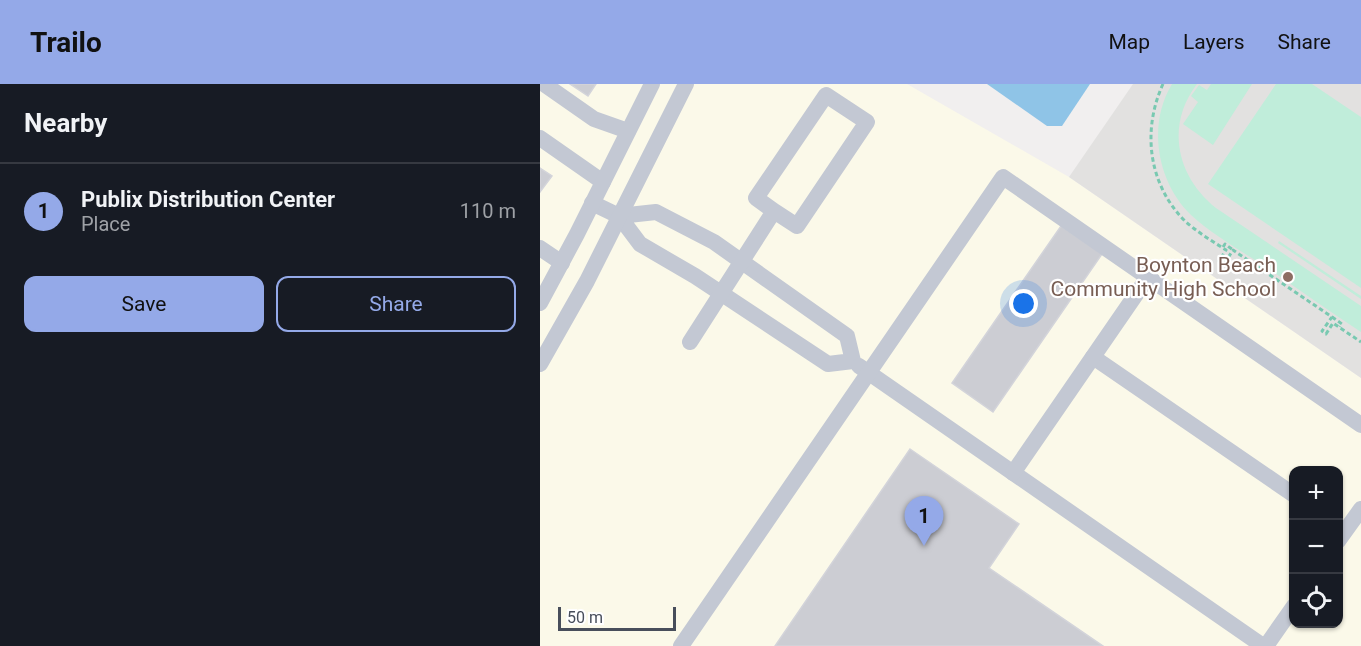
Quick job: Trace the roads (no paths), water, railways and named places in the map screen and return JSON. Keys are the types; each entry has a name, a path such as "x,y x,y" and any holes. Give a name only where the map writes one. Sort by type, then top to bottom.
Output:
{"street":[{"path":"544,84 594,120 628,131"},
{"path":"540,303 652,84"},
{"path":"540,364 587,281 686,84"},
{"path":"826,95 867,122 797,226 774,211 756,198 826,95"},
{"path":"540,138 603,182"},
{"path":"681,646 1003,177 1361,425"},
{"path":"592,203 619,216 640,244 828,364 852,361 1264,646 1289,612"},
{"path":"690,342 774,211"},
{"path":"619,216 656,212 714,242 847,336 852,361"},
{"path":"540,248 562,263"},
{"path":"1013,473 1148,277"},
{"path":"1093,357 1289,492"},
{"path":"1343,531 1361,509"}],"water":[{"path":"987,84 1090,84 1062,126 1047,126"}],"place":[{"name":"Boynton Beach Community High School","path":"1288,277"},
{"name":"Publix Distribution Center","path":"924,546"}]}
